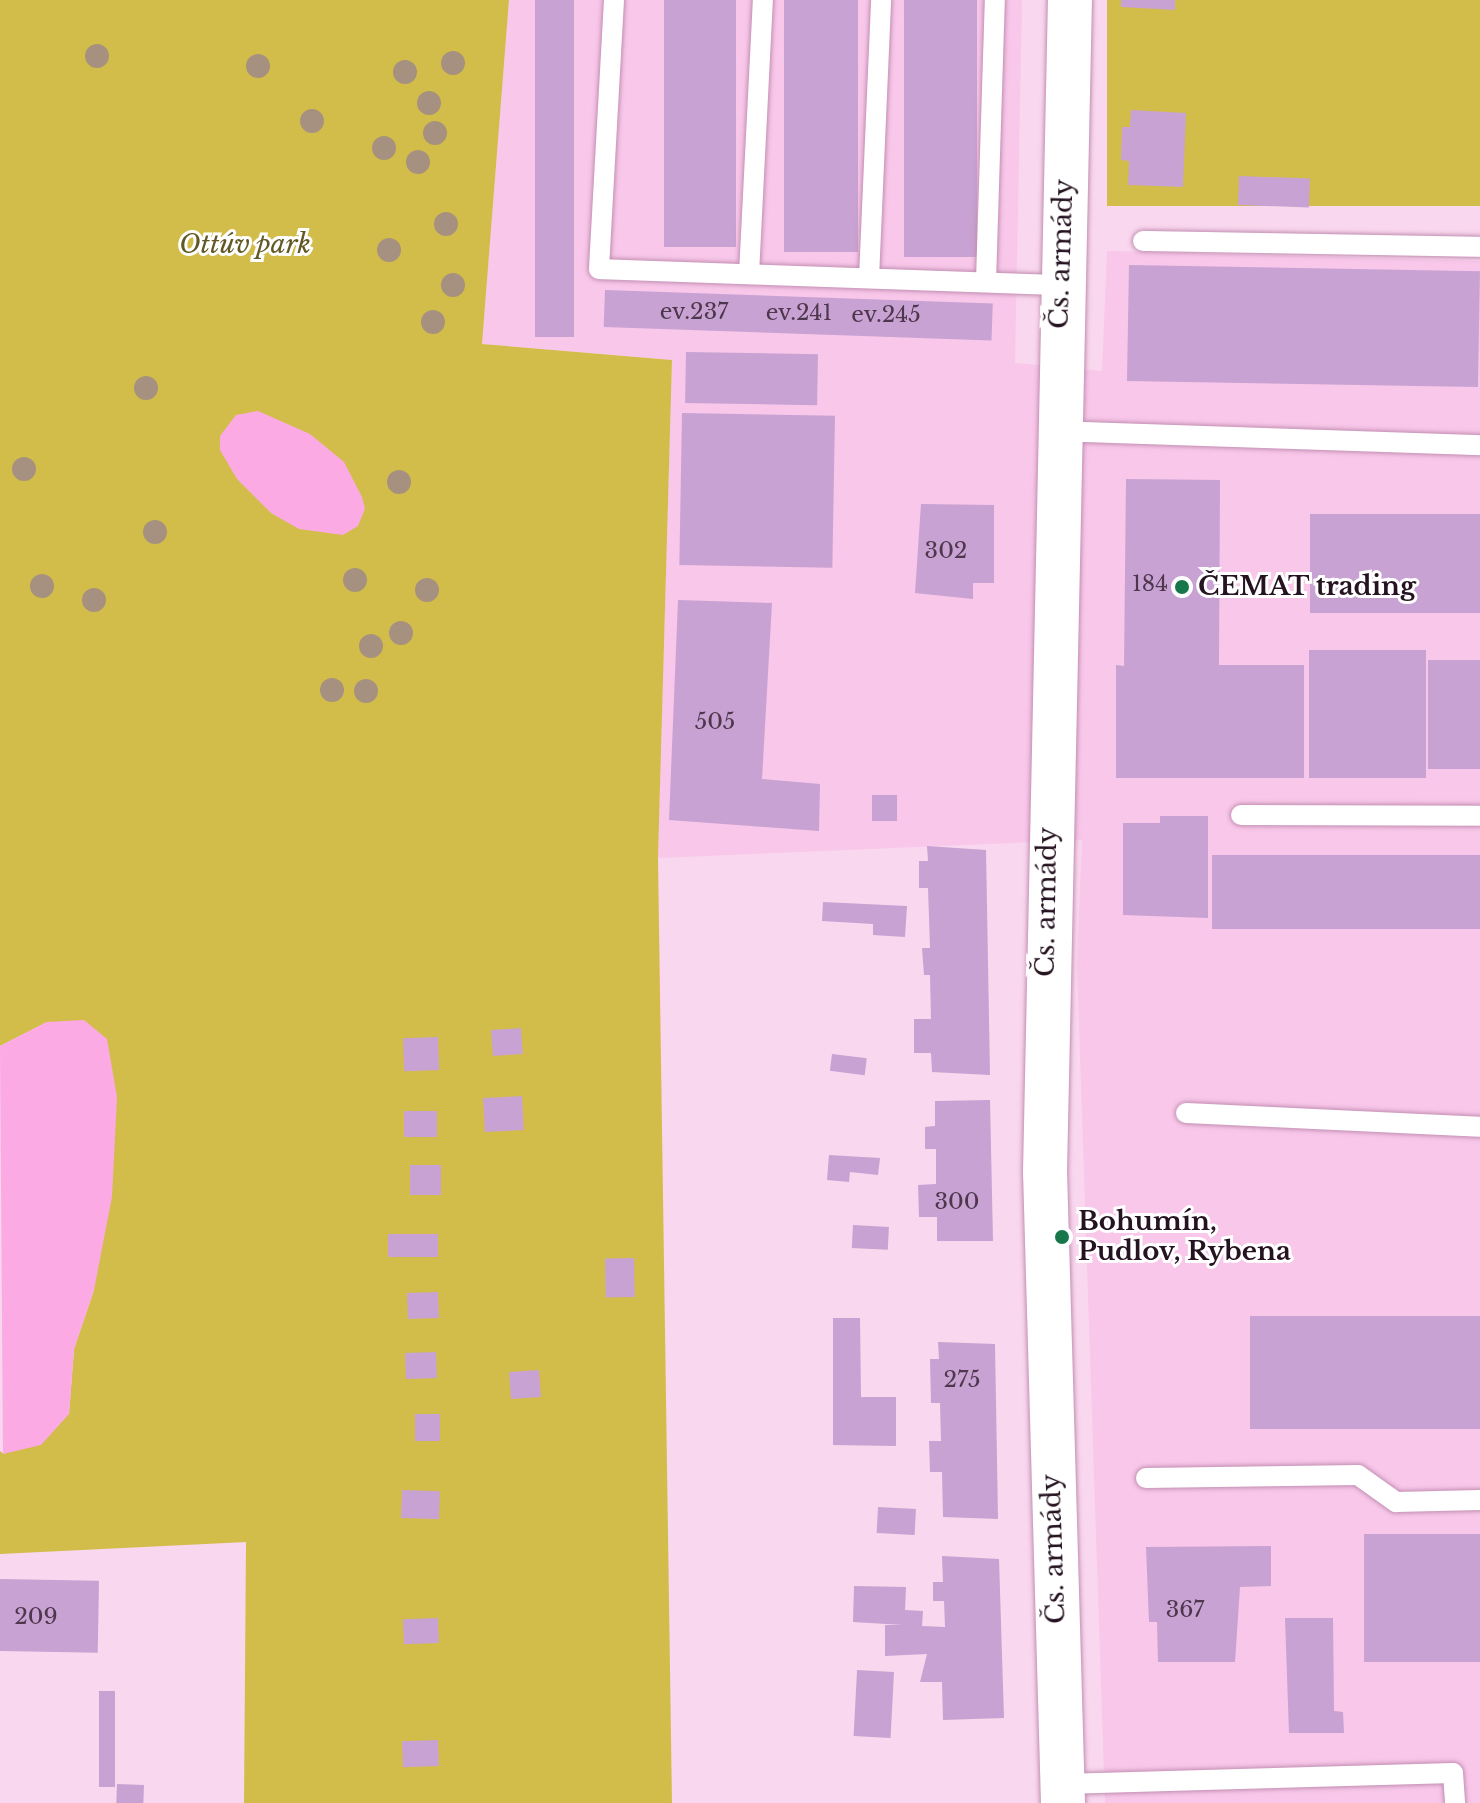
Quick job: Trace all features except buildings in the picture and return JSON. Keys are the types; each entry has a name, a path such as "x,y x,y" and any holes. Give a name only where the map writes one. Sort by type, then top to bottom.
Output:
{"main road":[{"name":"Čs. armády","path":"1063,1794 1045,1172 1056,431 1070,0"}],"lane":[{"path":"614,0 599,269 1061,285"},
{"path":"749,274 763,0"},
{"path":"869,278 881,0"},
{"path":"986,281 995,0"},
{"path":"1143,241 1480,247"},
{"path":"1056,431 1480,445"},
{"path":"1241,815 1480,816"},
{"path":"1186,1113 1480,1127"},
{"path":"1146,1478 1358,1475 1396,1502 1480,1500"},
{"path":"1063,1794 1453,1773 1455,1803"}],"shaded area":[{"path":"509,0 1022,0 1015,363 1102,371 1107,251 1480,261 1480,1803 1105,1803 1077,965 1082,840 658,858 672,360 482,344"},
{"path":"258,411 310,434 344,462 365,509 358,526 343,535 299,529 271,513 237,479 220,450 220,436 236,415"},
{"path":"84,1020 107,1039 117,1097 112,1197 94,1290 74,1349 69,1414 41,1445 3,1454 0,1046 47,1022"}],"green space":[{"name":"Ottúv park","path":"0,0 509,0 482,344 672,360 658,858 672,1803 244,1803 246,1542 0,1554 0,1451 4,1454 69,1414 74,1349 94,1290 47,1022 0,1046"},
{"path":"1107,0 1480,0 1480,206 1107,206"}],"place":[{"name":"ČEMAT trading","path":"1182,587"},
{"name":"Bohumín, Pudlov, Rybena","path":"1062,1237"}]}
